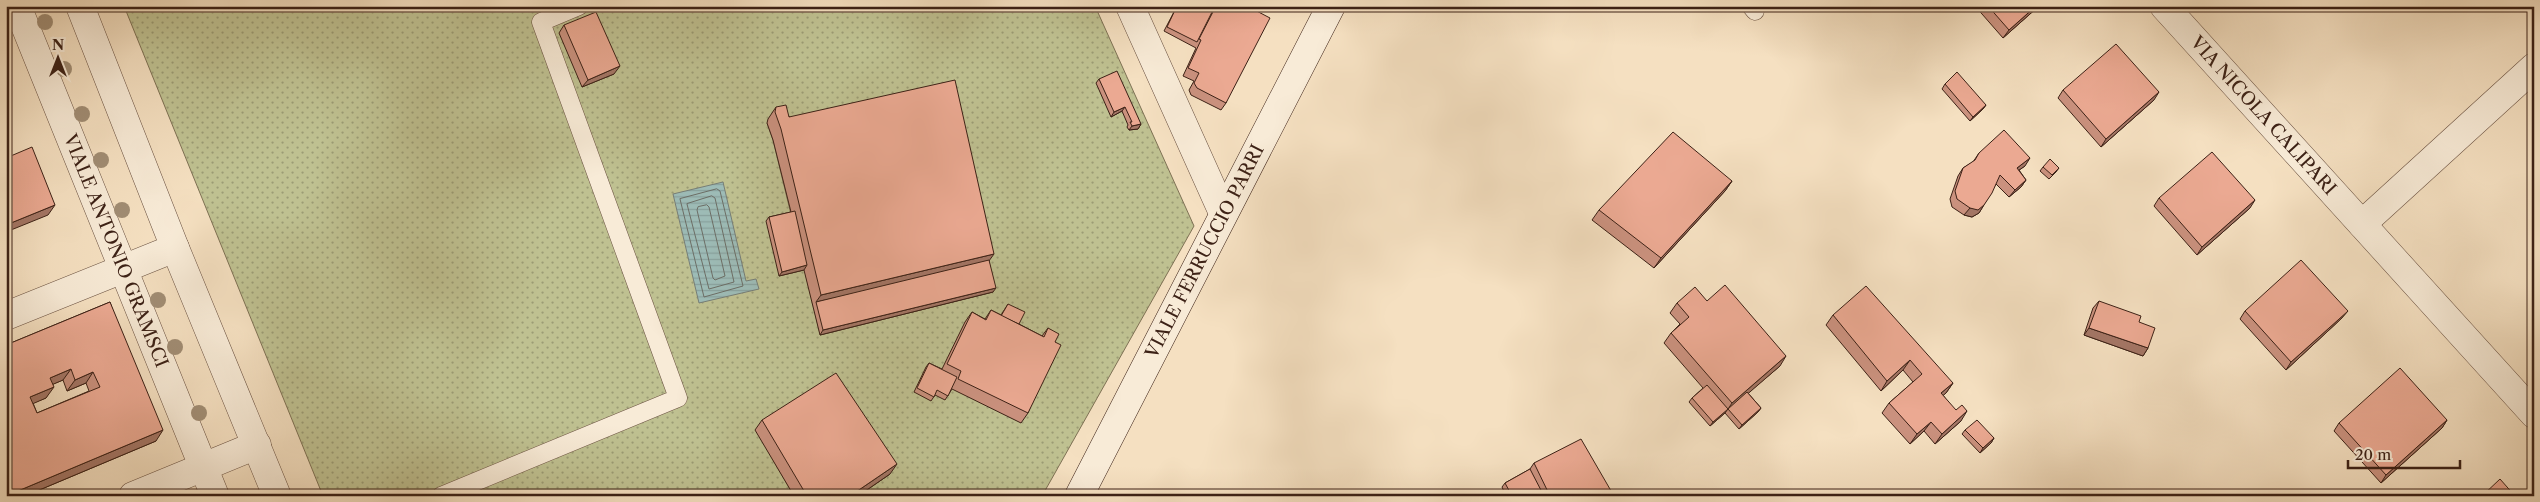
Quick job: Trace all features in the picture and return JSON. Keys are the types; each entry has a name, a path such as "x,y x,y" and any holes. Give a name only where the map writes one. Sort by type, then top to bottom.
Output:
{"street":[{"name":"VIALE ANTONIO GRAMSCI","path":"17,6 122,267 205,466 215,496"},
{"path":"80,6 175,248 277,496"},
{"path":"1130,6 1223,214"},
{"name":"VIALE FERRUCCIO PARRI","path":"1079,496 1331,6"},
{"name":"VIA NICOLA CALIPARI","path":"2164,6 2534,414"},
{"path":"2362,224 2534,67"},
{"path":"6,316 122,267 175,248"},
{"path":"133,496 257,445"}],"lane":[{"path":"441,496 678,398 542,22 580,6"}],"green space":[{"path":"124,6 1095,6 1194,226 1042,496 858,496 890,474 756,430 794,496 323,496","holes":["767,123 992,292 820,334 773,140"]}],"water":[{"path":"723,182 746,281 756,279 759,289 699,303 673,194"}],"building":[{"path":"1177,6 1215,6 1197,42 1167,27"},
{"path":"1216,6 1247,6 1270,18 1226,103 1197,88 1194,83 1199,73 1188,68 1201,40 1199,39"},
{"path":"1988,6 2036,6 2009,30"},
{"path":"596,12 620,66 588,80 564,25"},
{"path":"2116,44 2159,92 2106,139 2063,90"},
{"path":"1117,71 1141,124 1132,126 1125,107 1114,112 1099,79"},
{"path":"1957,72 1986,105 1973,117 1945,84"},
{"path":"955,80 994,254 821,295 781,129 775,112 776,107 786,105 789,117"},
{"path":"2004,130 2030,158 2017,168 2026,180 2015,190 2000,175 1984,205 1978,210 1970,208 1957,199 1955,191 1963,168 1975,160 1979,153"},
{"path":"1673,132 1732,181 1661,258 1599,210"},
{"path":"32,147 55,205 6,225 6,158"},
{"path":"2212,152 2255,200 2202,247 2159,198"},
{"path":"2050,159 2059,168 2052,175 2043,167"},
{"path":"795,211 807,265 782,272 769,217"},
{"path":"989,260 996,288 823,330 816,302"},
{"path":"2301,260 2348,311 2291,362 2245,311"},
{"path":"1725,285 1786,356 1732,403 1671,333 1689,317 1677,303 1695,287 1707,301"},
{"path":"1866,286 1953,383 1941,393 1956,410 1962,405 1967,411 1942,434 1931,422 1917,434 1889,403 1922,374 1910,360 1887,381 1833,315"},
{"path":"2099,301 2141,316 2139,322 2155,328 2148,348 2089,328"},
{"path":"110,302 163,430 6,496 6,345","holes":["71,369 75,380 93,372 100,387 37,413 30,397 54,387 50,378"]},
{"path":"1008,304 1025,312 1019,324 1001,316"},
{"path":"991,310 1044,337 1048,328 1059,334 1055,342 1061,345 1028,413 958,379 961,371 947,364 972,312 986,320"},
{"path":"929,363 957,377 948,396 937,390 934,397 917,388"},
{"path":"2400,368 2447,420 2386,475 2339,423"},
{"path":"836,373 897,464 850,496 807,496 762,420"},
{"path":"1707,385 1728,409 1713,422 1692,398"},
{"path":"1747,392 1761,408 1742,425 1728,409"},
{"path":"1977,420 1994,438 1983,448 1965,430"},
{"path":"1581,439 1614,496 1550,496 1534,463"},
{"path":"1530,469 1544,496 1512,496 1505,483"},
{"path":"2500,479 2515,496 2482,496"}]}
